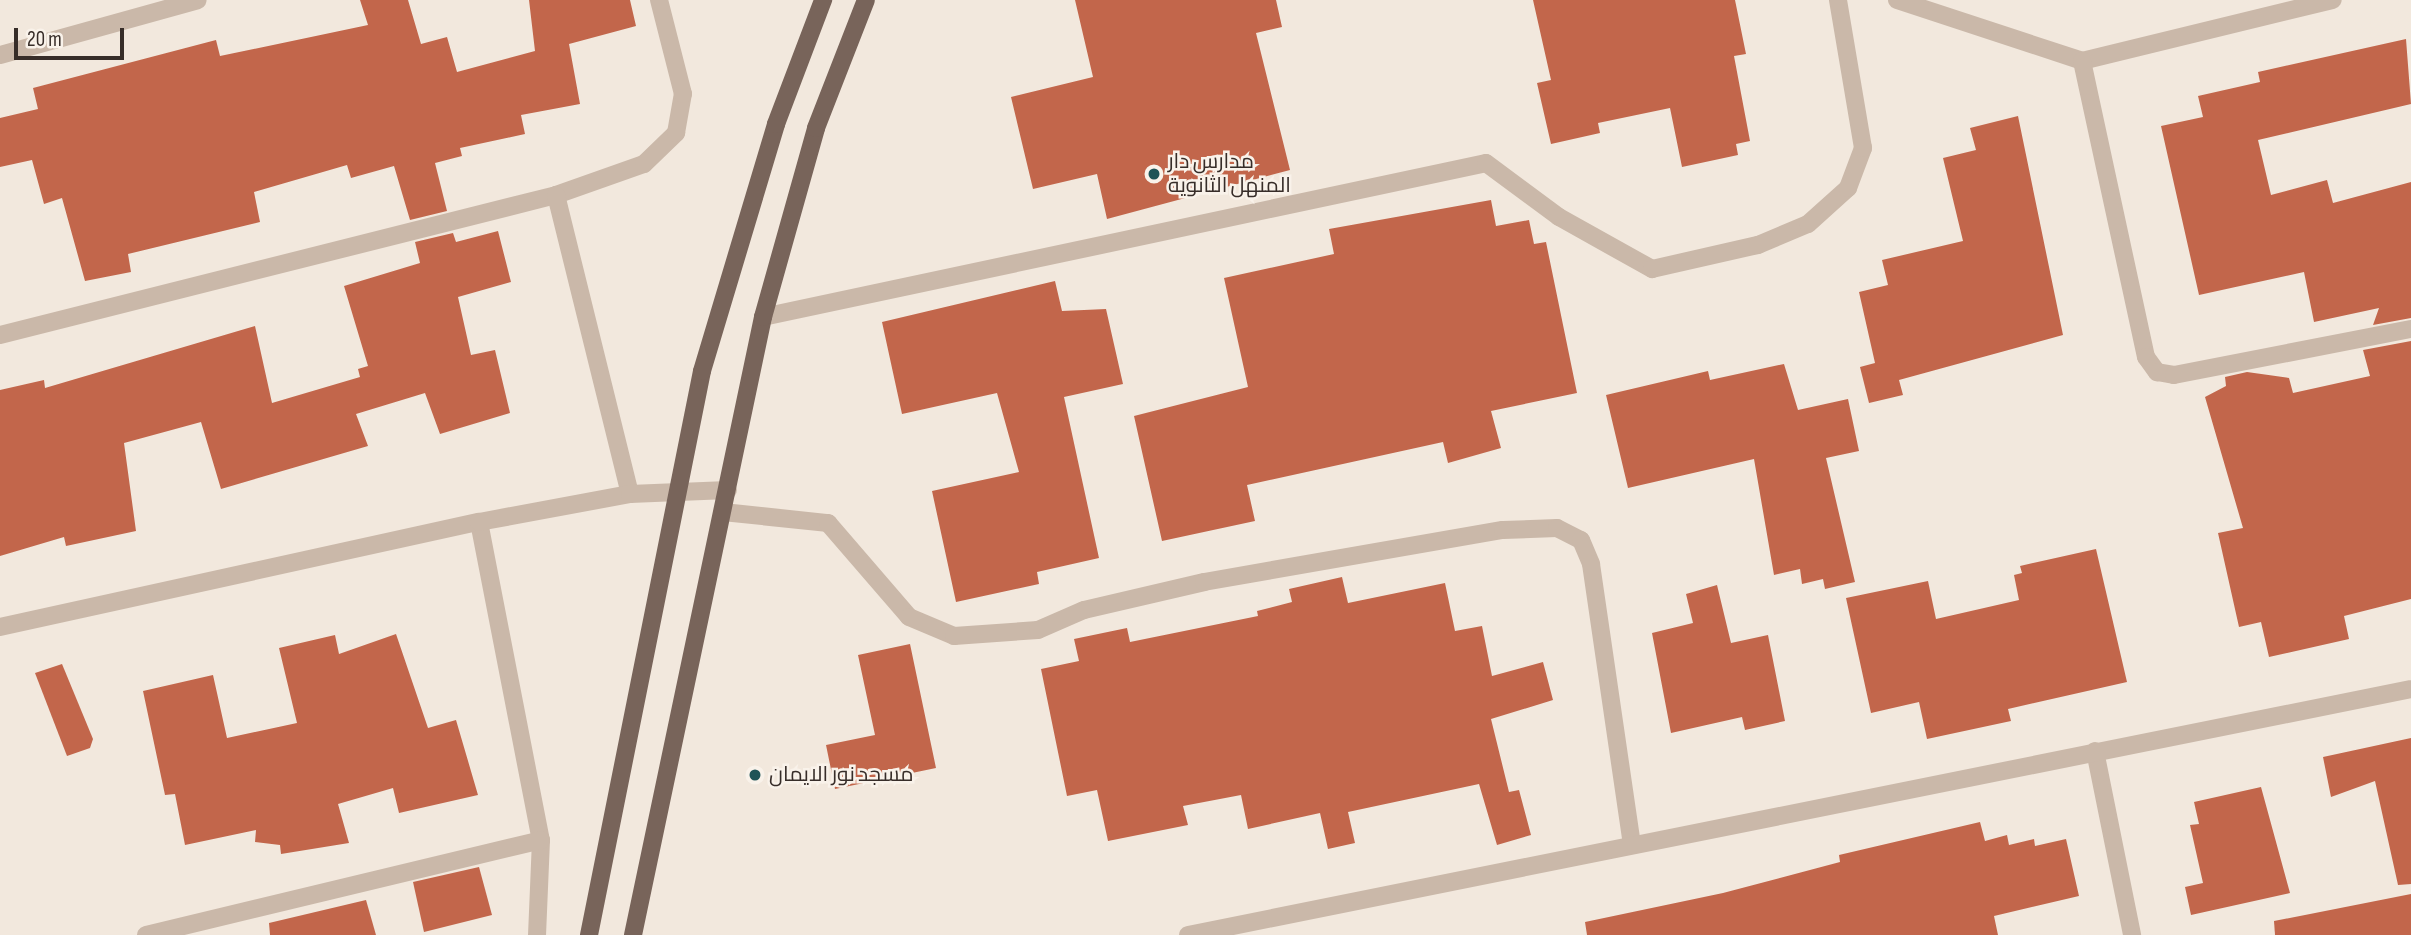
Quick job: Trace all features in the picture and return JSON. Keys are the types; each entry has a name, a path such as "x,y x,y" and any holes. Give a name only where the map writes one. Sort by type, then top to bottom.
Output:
{"main road":[{"path":"589,935 679,488 734,261 823,0"},
{"path":"633,935 763,317 816,128 866,0"}],"street":[{"path":"0,55 198,0"},
{"path":"0,335 556,195 643,164 676,133 683,94 659,0"},
{"path":"763,317 1486,163 1559,217 1652,269 1758,245 1808,223 1848,188 1863,148 1838,0"},
{"path":"1897,0 2082,61 2333,0"},
{"path":"2082,61 2146,357 2157,372 2174,375 2411,329"},
{"path":"556,195 630,494"},
{"path":"0,627 479,522 630,494 679,488 728,489"},
{"path":"723,512 828,523 909,617 954,636 1038,631 1084,610 1204,582 1503,530 1556,528 1581,540 1591,564 1632,844"},
{"path":"479,522 541,840 537,935"},
{"path":"1188,935 2411,689"},
{"path":"2095,751 2132,935"},
{"path":"146,935 541,840"}],"building":[{"path":"360,0 408,0 421,44 447,37 457,72 535,51 529,0 630,0 636,26 569,44 580,104 521,115 525,134 460,148 462,156 435,163 447,211 410,220 394,166 351,178 347,165 254,192 260,222 128,254 131,272 85,281 62,198 44,204 32,160 0,167 0,118 38,109 33,88 216,40 220,56 368,25"},
{"path":"1075,0 1276,0 1282,27 1256,33 1290,170 1107,219 1097,174 1033,189 1011,97 1093,77"},
{"path":"1533,0 1735,0 1746,54 1734,56 1750,141 1736,144 1738,155 1682,167 1670,108 1598,123 1600,133 1551,144 1537,83 1551,80"},
{"path":"2406,39 2411,104 2258,140 2271,195 2327,180 2333,203 2411,182 2411,318 2373,325 2379,308 2314,322 2304,272 2199,295 2161,126 2203,117 2198,96 2260,82 2258,72"},
{"path":"2018,116 2063,335 1899,380 1903,395 1869,403 1860,367 1875,363 1859,292 1888,285 1882,260 1963,241 1943,158 1976,150 1970,128"},
{"path":"1491,200 1496,226 1529,220 1534,244 1546,242 1577,393 1491,411 1501,448 1448,463 1443,442 1247,485 1255,521 1162,541 1134,416 1248,387 1224,278 1334,254 1329,229"},
{"path":"498,231 511,282 458,297 471,355 495,350 510,413 440,434 425,393 356,414 368,446 221,489 201,422 124,443 136,531 66,546 64,537 0,556 0,390 44,380 45,388 255,326 272,403 360,377 358,369 368,366 344,286 420,263 415,242 453,233 456,242"},
{"path":"1055,281 1062,311 1106,309 1123,384 1064,397 1099,558 1037,572 1039,584 956,602 932,491 1019,472 997,393 902,414 882,322"},
{"path":"2411,341 2411,599 2344,616 2349,639 2269,657 2261,622 2239,627 2218,533 2243,528 2205,397 2226,386 2225,377 2247,372 2289,378 2293,393 2370,376 2363,350"},
{"path":"1784,364 1798,410 1848,399 1859,451 1826,458 1855,582 1825,589 1823,579 1802,584 1800,569 1774,575 1754,459 1628,488 1606,395 1708,371 1710,380"},
{"path":"2096,549 2127,682 2008,709 2011,721 1927,739 1919,702 1871,713 1846,598 1928,581 1936,619 2019,600 2014,575 2022,573 2020,566"},
{"path":"1342,577 1348,603 1445,583 1455,631 1482,626 1492,676 1543,662 1553,700 1491,719 1509,792 1519,790 1531,835 1497,845 1479,784 1348,812 1355,843 1328,849 1320,813 1248,829 1241,795 1183,806 1188,825 1108,841 1097,790 1067,796 1041,669 1079,661 1074,639 1127,628 1130,642 1258,616 1257,611 1292,602 1289,589"},
{"path":"1717,585 1731,643 1768,635 1785,721 1745,730 1742,717 1671,733 1652,633 1693,623 1686,594"},
{"path":"396,634 428,728 456,720 478,795 399,813 393,788 338,804 349,843 281,854 280,845 255,842 256,830 185,845 175,794 165,795 143,691 213,675 227,738 297,723 279,648 335,635 339,654"},
{"path":"910,644 936,768 835,789 826,745 875,735 858,655"},
{"path":"62,664 93,739 90,748 67,756 35,673"},
{"path":"2411,738 2411,884 2398,885 2375,781 2331,797 2323,757"},
{"path":"2261,787 2290,893 2191,915 2185,887 2203,883 2190,825 2199,824 2194,802"},
{"path":"1980,822 1985,841 2007,835 2009,845 2034,839 2035,846 2066,839 2079,896 1994,916 1998,935 1587,935 1585,922 1723,893 1840,862 1839,855"},
{"path":"479,867 492,915 424,932 413,882"},
{"path":"2411,894 2411,935 2275,935 2274,921"},
{"path":"366,900 376,935 270,935 269,923"}],"place":[{"name":"مدارس دار المنهل الثانوية","path":"1154,174"},
{"name":"مسجد نور الايمان","path":"755,775"}]}
